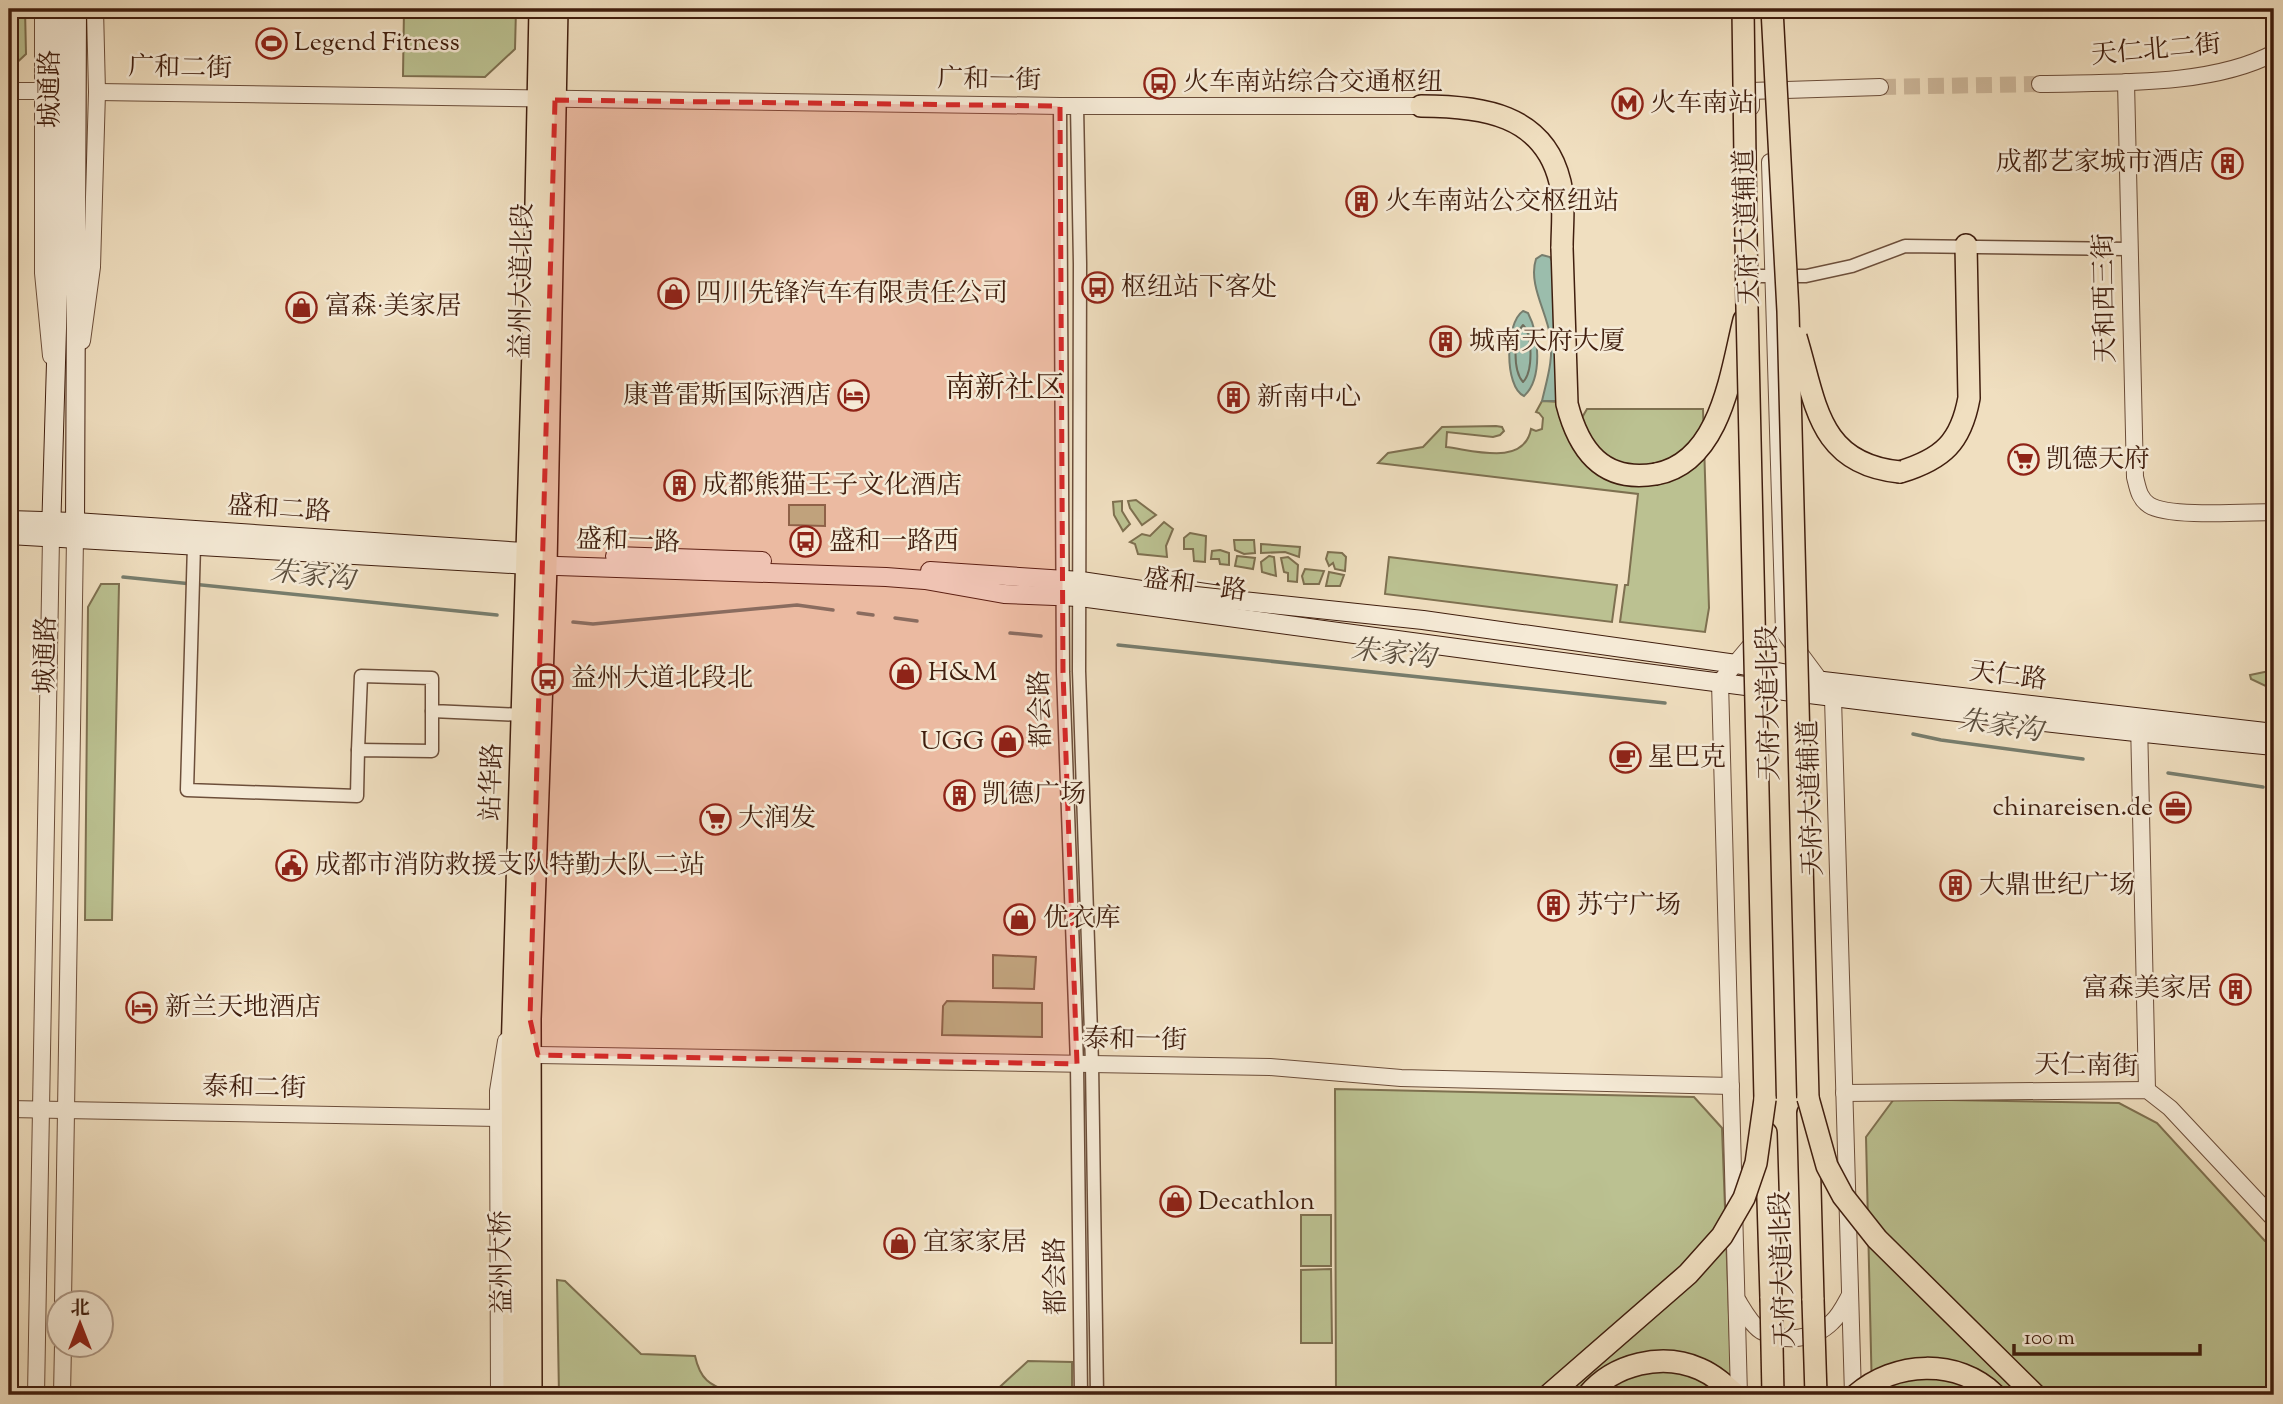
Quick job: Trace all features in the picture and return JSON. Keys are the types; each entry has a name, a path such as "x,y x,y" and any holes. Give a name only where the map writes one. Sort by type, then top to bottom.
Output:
{"main road":[{"name":"城通路","path":"51,529 56,391 59,9"},
{"name":"城通路","path":"75,530 77,9"},
{"name":"益州大道北段","path":"540,9 547,99"},
{"name":"益州大道北段","path":"537,559 547,99 557,9"},
{"name":"天府大道北段","path":"1742,9 1773,1395"},
{"name":"天府大道北段","path":"1772,9 1788,311 1816,1395"},
{"path":"1421,106 1466,108 1498,114 1531,132 1555,163 1561,185 1567,404 1572,424 1584,447 1604,467 1639,475 1664,472 1694,454 1716,423 1747,308"},
{"path":"1788,311 1811,393 1823,424 1836,444 1856,460 1877,469 1900,472 1924,465 1945,451 1965,419 1969,398 1966,245"},
{"name":"盛和二路","path":"9,520 51,529 537,559"},
{"path":"9,535 51,529"},
{"path":"75,530 194,545 537,559"},
{"name":"盛和一路","path":"537,559 886,577 925,580 1004,594 1072,588 1148,591 1423,621 1736,664"},
{"name":"站华路","path":"522,1019 523,715 537,559"},
{"name":"站华路","path":"513,1125 512,1055 522,1019 537,559"},
{"name":"盛和一路","path":"1072,588 1833,698"},
{"name":"天仁路","path":"1736,664 1823,681 2274,746"},
{"name":"天仁路","path":"1833,698 2140,726 2274,733"},
{"path":"513,1125 522,1019"},
{"path":"1808,1098 1827,1166 1843,1196 1877,1239 2035,1395"},
{"path":"1549,1395 1688,1274 1722,1236 1744,1198 1756,1163 1765,1099"},
{"name":"益州大桥","path":"513,1125 514,1395"},
{"name":"益州大桥","path":"513,1125 531,1395"},
{"path":"1588,1395 1618,1370 1641,1363 1671,1362 1698,1368 1737,1395"},
{"path":"1855,1395 1871,1382 1896,1372 1924,1368 1957,1372 1987,1387 1996,1395"}],"street":[{"path":"43,9 43,273 56,391"},
{"path":"75,392 92,267 97,92 94,9"},
{"name":"天仁北二街","path":"2040,84 2126,82 2225,71 2254,63 2274,53"},
{"name":"天和西三街","path":"2126,82 2135,477 2139,496 2151,507 2178,512 2274,512"},
{"path":"1759,91 1880,87"},
{"path":"9,91 43,92"},
{"name":"天府大道辅道","path":"1759,91 1774,275 1784,632 1823,681 1833,698 1855,1395"},
{"name":"天府大道辅道","path":"1720,682 1764,630 1756,276 1759,91"},
{"name":"广和二街","path":"97,92 547,99"},
{"name":"广和一街","path":"547,99 1060,106 1421,106"},
{"name":"都会路","path":"1060,106 1084,1064 1097,1395"},
{"name":"都会路","path":"1072,588 1077,106"},
{"path":"1756,276 1806,276 1852,266 1905,246 2129,249"},
{"name":"城通路","path":"36,1395 51,529"},
{"name":"城通路","path":"63,1288 75,530"},
{"path":"194,545 187,790 357,796 358,750 362,676 432,678 432,751 358,750"},
{"path":"1720,682 1737,1299 1737,1395"},
{"path":"432,711 523,715"},
{"path":"2140,726 2147,1090"},
{"path":"522,1019 538,1055 541,1088 541,1395"},
{"path":"499,1395 513,1125 500,1069 522,1019"},
{"name":"泰和一街","path":"538,1055 1270,1067 1401,1078 1731,1086"},
{"name":"都会路","path":"1081,1395 1084,1064"},
{"name":"天仁南街","path":"1844,1093 2147,1090 2170,1108 2274,1219"},
{"name":"泰和二街","path":"9,1109 513,1125"},
{"path":"1737,1299 1760,1330 1780,1338 1800,1338 1821,1331 1835,1320 1850,1295"},
{"path":"62,1358 62,1395"}],"highlighted area":[{"path":"555,100 1060,106 1063,672 1077,1064 538,1055 530,1019"}],"shaded area":[{"path":"9,9 25,9 26,54 9,70"},
{"path":"404,9 516,9 515,49 485,77 403,76"},
{"path":"1542,401 1561,402 1573,433 1587,409 1703,409 1709,608 1705,632 1620,622 1625,585 1628,585 1638,494 1378,463 1388,453 1423,447 1442,427 1496,426 1502,427 1504,431 1493,437 1447,432 1446,447 1483,453 1508,452 1519,448 1526,441 1531,429 1542,429 1543,418 1536,412"},
{"path":"1136,500 1156,515 1142,525 1128,501"},
{"path":"1122,501 1122,511 1130,524 1123,531 1114,515 1113,502"},
{"path":"789,505 825,505 825,526 789,525"},
{"path":"1164,522 1173,529 1166,546 1167,557 1138,554 1135,544 1130,542 1142,534 1150,536"},
{"path":"1190,533 1206,536 1205,562 1194,561 1193,549 1184,549 1184,538"},
{"path":"1234,540 1254,540 1255,553 1244,554 1235,550"},
{"path":"1261,544 1300,547 1299,557 1285,552 1261,553"},
{"path":"1212,551 1229,553 1229,565 1220,564 1219,559 1211,559"},
{"path":"1328,552 1342,553 1346,557 1345,571 1335,569 1333,563 1329,566 1326,559"},
{"path":"1237,556 1255,558 1253,569 1235,566"},
{"path":"1269,556 1274,557 1276,576 1262,572 1261,562"},
{"path":"1288,557 1298,565 1297,582 1288,581 1288,573 1284,572 1281,558"},
{"path":"1389,557 1617,585 1612,622 1385,594"},
{"path":"1305,569 1324,571 1319,584 1304,584 1302,576"},
{"path":"1329,572 1344,575 1340,586 1326,586"},
{"path":"101,584 119,584 112,920 85,920 88,607"},
{"path":"2274,670 2274,690 2251,679 2250,675"},
{"path":"993,955 1036,957 1034,989 993,988"},
{"path":"947,1001 1042,1003 1042,1037 942,1035 943,1006"},
{"path":"1335,1089 1694,1097 1722,1128 1732,1395 1336,1395"},
{"path":"1894,1099 2119,1103 2157,1123 2265,1241 2274,1242 2274,1395 1872,1395 1866,1137"},
{"path":"1301,1215 1331,1215 1331,1266 1301,1266"},
{"path":"1331,1269 1332,1343 1301,1343 1301,1270"},
{"path":"557,1280 565,1281 641,1354 695,1356 704,1378 735,1395 559,1395"},
{"path":"1028,1361 1072,1362 1072,1395 991,1395"}],"water":[{"path":"1542,255 1550,257 1553,263 1557,401 1542,401 1551,352 1548,326 1534,278 1536,259"},
{"path":"1523,311 1528,313 1532,322 1537,344 1537,368 1524,396 1513,381 1509,355 1513,328"}],"waterway":[{"name":"朱家沟","path":"123,577 497,615"},
{"name":"朱家沟","path":"573,622 593,624 797,605 833,610"},
{"name":"朱家沟","path":"858,613 873,615"},
{"name":"朱家沟","path":"895,618 917,621"},
{"name":"朱家沟","path":"1010,633 1041,636"},
{"name":"朱家沟","path":"1118,645 1665,703"},
{"name":"朱家沟","path":"1913,734 2083,759"},
{"name":"朱家沟","path":"2168,773 2263,787"}],"tunnel":[{"path":"1880,87 2040,84"}],"place":[{"name":"Legend Fitness","path":"271,43"},
{"name":"火车南站综合交通枢纽","path":"1160,83"},
{"name":"火车南站","path":"1627,104"},
{"name":"成都艺家城市酒店","path":"2227,163"},
{"name":"火车南站公交枢纽站","path":"1362,202"},
{"name":"枢纽站下客处","path":"1098,288"},
{"name":"四川先锋汽车有限责任公司","path":"673,294"},
{"name":"富森·美家居","path":"302,307"},
{"name":"城南天府大厦","path":"1446,342"},
{"name":"康普雷斯国际酒店","path":"854,396"},
{"name":"新南中心","path":"1234,398"},
{"name":"凯德天府","path":"2023,460"},
{"name":"成都熊猫王子文化酒店","path":"679,486"},
{"name":"盛和一路西","path":"806,542"},
{"name":"H&M","path":"905,673"},
{"name":"益州大道北段北","path":"548,679"},
{"name":"UGG","path":"1007,742"},
{"name":"星巴克","path":"1625,758"},
{"name":"凯德广场","path":"959,795"},
{"name":"chinareisen.de","path":"2176,808"},
{"name":"大润发","path":"715,819"},
{"name":"成都市消防救援支队特勤大队二站","path":"292,866"},
{"name":"大鼎世纪广场","path":"1956,886"},
{"name":"苏宁广场","path":"1554,906"},
{"name":"优衣库","path":"1020,919"},
{"name":"富森美家居","path":"2235,989"},
{"name":"新兰天地酒店","path":"142,1008"},
{"name":"Decathlon","path":"1175,1202"},
{"name":"宜家家居","path":"900,1243"}],"district":[{"name":"南新社区","path":"1005,389"}]}
